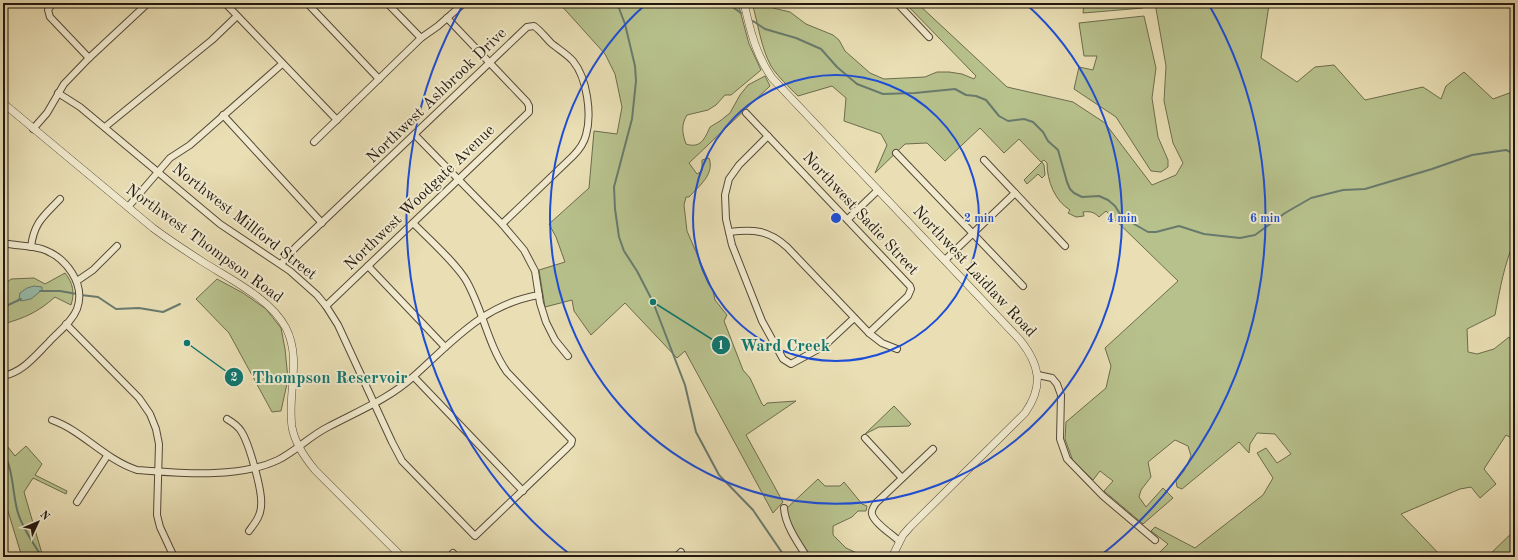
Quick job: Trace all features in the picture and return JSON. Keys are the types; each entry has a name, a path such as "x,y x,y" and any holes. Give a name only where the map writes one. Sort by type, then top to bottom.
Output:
{"street":[{"path":"53,3 48,10 50,17 89,58"},
{"path":"33,129 47,112 64,84 89,58 148,3"},
{"path":"225,3 337,120"},
{"path":"307,3 379,79"},
{"path":"387,3 421,38"},
{"path":"314,142 421,38 464,3"},
{"name":"Northwest Laidlaw Road","path":"744,3 756,49 772,78 1020,340 1030,353 1038,375 1036,393 1026,413 918,518 899,541 892,557"},
{"path":"897,3 929,37"},
{"path":"105,127 212,40 237,16"},
{"path":"447,18 490,63"},
{"name":"Northwest Ashbrook Drive","path":"281,264 296,247 527,27 531,26 536,27 551,43 572,61 578,69 585,85 588,118 586,136 581,147 576,153 502,224"},
{"name":"Northwest Woodgate Avenue","path":"326,306 528,114 530,108 527,102 490,63"},
{"path":"128,207 170,158 190,145 282,64"},
{"name":"Northwest Millford Street","path":"58,93 80,107 105,127 220,224 300,278 326,306 338,325 402,461 475,536 523,491"},
{"name":"Northwest Thompson Road","path":"3,103 128,207 178,246 260,300 278,317 285,327 294,352 295,366 291,417 294,434 304,456 315,470 402,557"},
{"name":"Northwest Sadie Street","path":"746,113 908,282 911,289 908,296 869,333"},
{"path":"223,115 322,223"},
{"path":"415,135 502,224 521,246 535,271 541,309 548,328 555,340 568,356"},
{"path":"768,136 739,165 730,179 725,195 726,219 732,245 762,321 782,357 788,363 796,362 824,346 854,318"},
{"path":"896,154 1023,286"},
{"path":"984,160 1065,246"},
{"path":"848,219 878,190"},
{"path":"945,260 1015,193"},
{"path":"30,247 32,234 36,226 60,198"},
{"path":"413,223 464,276 501,363 507,372 571,438 572,442 568,448 523,491 414,377"},
{"path":"729,232 745,230 758,231 776,238 787,247 869,333 882,343 897,349"},
{"path":"3,243 41,249 57,257 73,273 77,281 79,297 77,309 66,324 26,365 17,371 3,376"},
{"path":"77,281 93,270 118,246"},
{"path":"368,266 445,347"},
{"path":"52,420 69,428 107,456 127,467 137,470 224,473 254,468 278,460 323,430 387,398 414,377 445,347 482,317 510,302 539,295"},
{"path":"66,324 145,405 150,414 156,429 159,444 157,515 171,556"},
{"path":"1038,375 1052,378 1060,389 1060,439 1064,453 1070,464 1103,496 1155,540"},
{"path":"227,419 241,430 246,441 260,494 261,507 258,519 249,531"},
{"path":"864,438 902,478"},
{"path":"899,541 876,521 872,514 876,503 933,449"},
{"path":"77,502 107,456"},
{"path":"784,508 790,527 807,557"},
{"path":"676,557 681,552"}],"green space":[{"path":"559,3 738,3 749,44 761,70 731,95 725,95 716,105 708,110 687,115 683,129 686,144 695,145 702,142 710,127 730,113 740,95 748,85 765,76 770,86 689,163 697,174 702,171 702,160 709,158 710,169 701,184 689,197 686,197 684,205 687,231 713,291 715,300 727,315 724,321 743,370 750,378 762,404 764,406 767,403 796,401 746,435 783,502 773,513 685,351 677,358 625,303 591,335 574,311 572,300 545,307 539,270 565,262 556,237 549,224 589,188 594,131 617,134 622,107 615,74 605,54"},
{"path":"752,3 768,3 773,8 790,12 806,24 833,35 839,40 845,51 870,73 884,79 925,77 937,72 949,72 962,74 974,79 976,76 905,3 917,3 1007,87 1073,102 1105,123 1152,185 1176,175 1183,163 1173,143 1164,101 1166,66 1155,3 1268,3 1269,5 1261,58 1297,82 1315,67 1334,65 1365,100 1423,87 1441,99 1446,86 1464,72 1493,99 1515,91 1515,240 1505,267 1495,315 1467,329 1468,352 1477,354 1494,349 1509,337 1515,349 1515,440 1506,435 1484,469 1496,484 1480,498 1471,487 1460,489 1401,514 1442,557 1163,557 1159,553 1168,544 1151,531 1155,527 1195,548 1263,495 1273,478 1257,453 1266,448 1277,463 1291,454 1275,434 1257,433 1250,444 1249,453 1239,442 1182,489 1177,487 1176,481 1184,471 1191,456 1188,446 1175,440 1148,462 1151,477 1141,490 1139,497 1146,507 1163,488 1173,498 1143,524 1104,491 1113,481 1100,471 1093,480 1073,461 1065,439 1066,422 1106,388 1111,366 1105,348 1178,281 1106,211 1099,217 1090,212 1083,212 1084,216 1076,217 1068,213 1070,210 1056,196 1050,183 1047,163 1044,160 1041,162 1019,139 1004,153 980,128 945,161 927,143 905,144 875,173 887,145 881,134 844,121 846,98 832,86 798,96 780,78 771,66 762,43"},
{"path":"1084,3 1142,3 1143,8 1083,13"},
{"path":"1144,16 1156,68 1152,98 1158,137 1168,160 1168,167 1161,172 1151,171 1116,117 1074,89 1079,67 1093,70 1097,56 1084,56 1079,23"},
{"path":"1042,162 1044,165 1045,175 1042,178 1038,174 1027,184 1024,180"},
{"path":"65,273 72,288 73,296 71,305 55,297 43,307 31,314 3,324 3,286 11,279 34,278 45,284"},
{"path":"217,279 243,293 266,309 281,328 288,379 281,411 272,412 229,333 196,299"},
{"path":"894,406 911,424 909,426 879,427 865,434"},
{"path":"3,441 15,456 26,446 42,464 35,475 67,491 66,494 33,478 24,492 43,557 22,557 3,495"},
{"path":"818,479 825,486 840,486 844,482 862,504 867,506 866,511 858,511 852,517 833,526 833,535 846,548 859,554 857,557 809,557 790,524 786,509"},
{"path":"1515,530 1515,557 1487,557"}],"shaded area":[{"path":"34,286 42,287 42,290 31,299 21,301 19,299 20,293 27,288"}],"waterway":[{"path":"617,3 625,24 635,66 636,81 632,119 614,187 619,237 624,251 637,271 653,302 685,385 696,432 719,475 753,510 785,557"},
{"path":"727,3 741,13"},
{"path":"753,21 765,29 796,38 821,49 837,67 857,84 883,94 915,93 955,89 966,95 976,96 986,100 999,116 1008,121 1024,119 1033,122 1043,132 1048,141 1058,150 1067,182 1070,189 1074,193 1082,197 1099,196 1108,200 1115,206 1122,217 1148,232 1156,232 1179,226 1204,234 1240,238 1255,235 1285,213 1311,198 1343,190 1365,189 1432,169 1472,155 1506,150 1515,154"},
{"path":"40,291 60,291 77,294"},
{"path":"81,295 98,297 116,309 139,308 163,312 180,304"},
{"path":"3,305 6,306 21,299"},
{"path":"3,452 9,466 20,519 28,536 42,557"}],"place":[{"name":"Ward Creek","path":"653,302"},
{"name":"Thompson Reservoir","path":"187,343"}]}
